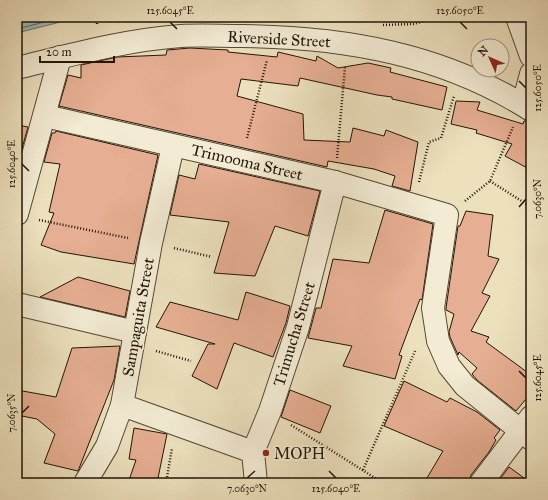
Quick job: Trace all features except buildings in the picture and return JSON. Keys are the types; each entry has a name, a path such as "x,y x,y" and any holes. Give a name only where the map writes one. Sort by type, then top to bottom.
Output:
{"street":[{"path":"517,17 531,56"},
{"name":"Riverside Street","path":"17,68 97,48 181,36 273,36 347,43 412,56 481,82 527,107"},
{"path":"24,216 45,116 60,57"},
{"path":"527,107 531,74"},
{"name":"Trimooma Street","path":"45,116 335,182 447,215"},
{"name":"Sampaguita Street","path":"85,483 107,446 122,405 151,243 173,146"},
{"name":"Trimucha Street","path":"256,483 253,452 270,411 298,327 335,182"},
{"path":"447,215 433,308 438,341 449,366 465,386 528,429 480,483"},
{"path":"17,304 134,338"},
{"path":"122,405 253,452"}],"path":[{"path":"97,17 97,26"},
{"path":"241,160 273,36"},
{"path":"335,182 347,43"},
{"path":"413,205 429,142 441,138 461,74"},
{"path":"447,215 490,181 527,107"},
{"path":"490,181 531,207"},
{"path":"24,216 212,257"},
{"path":"134,338 191,361"},
{"path":"363,470 418,344"},
{"path":"270,411 383,483"},
{"path":"166,483 176,424"}],"water":[{"path":"17,17 80,17 17,33"}],"place":[{"name":"MOPH","path":"266,453"}]}
